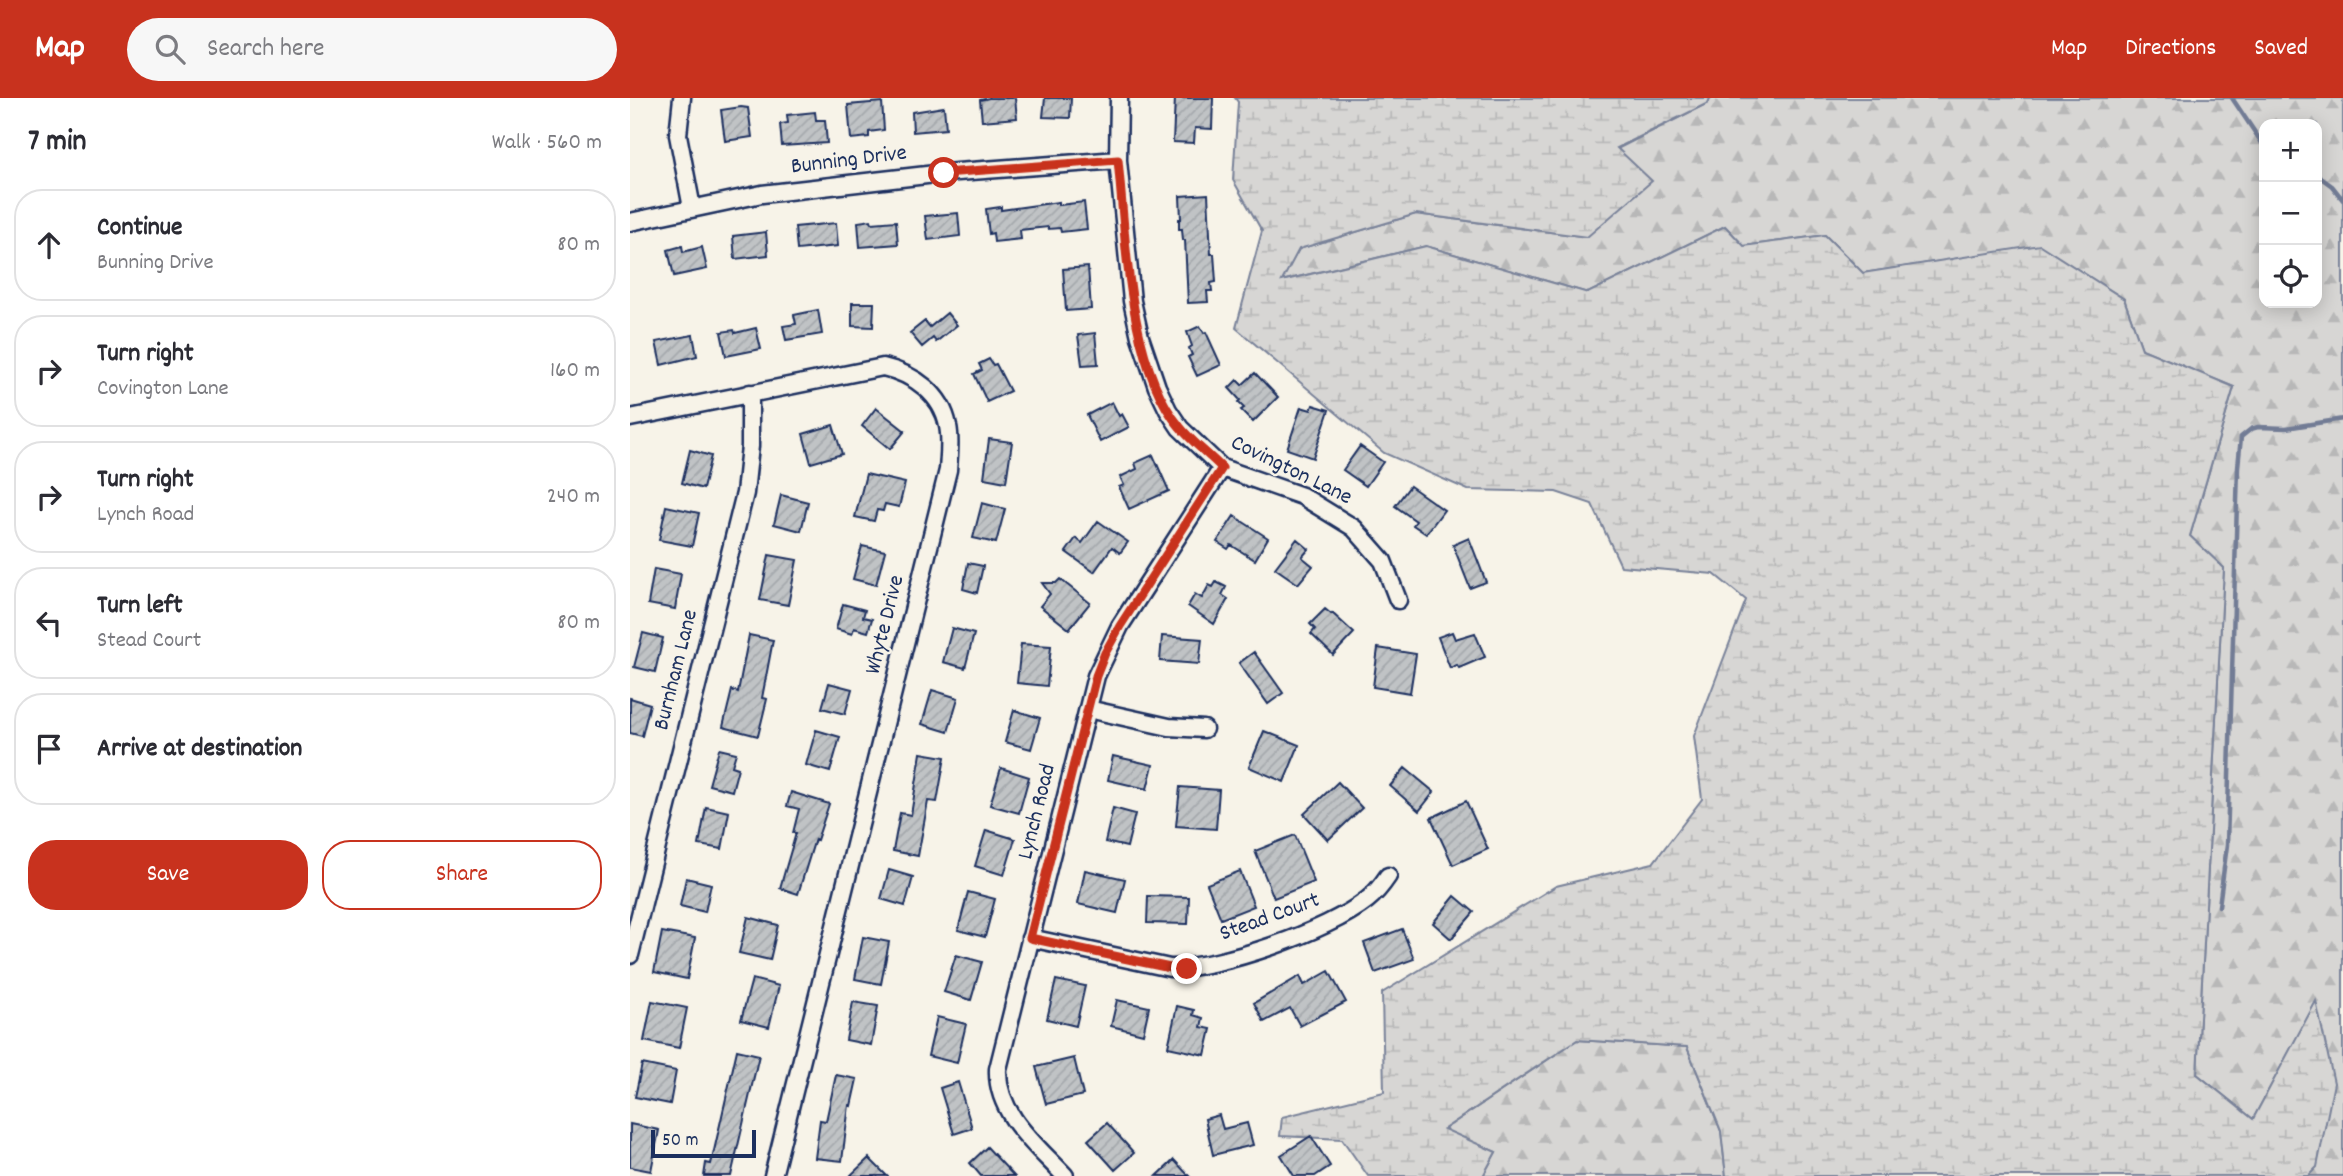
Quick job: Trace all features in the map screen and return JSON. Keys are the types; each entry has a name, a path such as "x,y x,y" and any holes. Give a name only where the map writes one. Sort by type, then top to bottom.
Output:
{"street":[{"path":"682,98 678,135 691,208"},
{"name":"Covington Lane","path":"1119,98 1118,160 1132,301 1140,337 1157,387 1180,428 1222,468 1302,496 1354,527 1383,561 1398,600"},
{"name":"Bunning Drive","path":"630,222 762,194 931,175 1118,160"},
{"name":"Whyte Drive","path":"630,418 884,367 909,375 924,386 936,398 949,429 948,470 773,1176"},
{"name":"Burnham Lane","path":"630,955 745,493 750,446 750,393"},
{"name":"Lynch Road","path":"1065,1176 1009,1113 997,1080 998,1069 1101,664 1120,626 1222,468"},
{"path":"1088,709 1169,727 1204,729"},
{"name":"Stead Court","path":"1030,938 1170,968 1187,969 1245,955 1305,933 1367,900 1381,888 1388,876"}],"green space":[{"path":"1235,98 1710,98 1708,103 1617,148 1652,181 1587,237 1416,214 1299,249 1282,281 1426,246 1588,293 1725,226 1744,246 1825,235 1863,273 2040,245 2124,299 2142,349 2234,387 2190,536 2224,568 2197,1074 2253,1119 2316,1001 2334,1083 2317,1167 2308,1176 1726,1176 1721,1131 1687,1047 1577,1040 1444,1129 1496,1152 1483,1176 1368,1176 1342,1139 1280,1136 1282,1117 1384,1092 1382,993 1556,886 1653,863 1702,799 1694,736 1746,600 1714,574 1621,566 1592,504 1556,492 1468,490 1384,453 1236,328 1262,231 1233,180 1238,102"},
{"path":"1710,98 2343,98 2343,1176 2308,1176 2317,1166 2316,1002 2253,1119 2197,1074 2224,568 2190,536 2234,387 2142,349 2124,299 2040,246 1863,273 1825,235 1744,246 1725,226 1588,293 1426,246 1281,281 1299,249 1416,214 1587,237 1617,149 1708,103"},
{"path":"1577,1040 1687,1047 1721,1131 1726,1176 1483,1176 1496,1152 1443,1130"}],"building":[{"path":"1015,98 1017,118 982,121 980,100"},
{"path":"1045,98 1071,98 1070,118 1043,117"},
{"path":"1175,98 1213,98 1212,129 1195,128 1194,143 1173,142"},
{"path":"882,102 884,130 869,132 869,137 851,139 848,105"},
{"path":"944,107 946,129 913,132 912,112"},
{"path":"748,108 752,137 725,141 721,110"},
{"path":"815,112 816,120 825,120 827,143 782,146 780,124 788,123 787,115"},
{"path":"1208,194 1211,254 1214,254 1216,282 1211,283 1212,291 1207,291 1208,302 1188,303 1185,240 1182,229 1179,229 1180,196"},
{"path":"1059,202 1059,205 1084,202 1087,229 1061,232 1060,228 1048,227 1020,230 1021,239 994,242 993,233 989,234 986,209 1001,207 1001,210"},
{"path":"958,213 960,236 928,240 925,216"},
{"path":"871,220 872,223 896,221 898,244 860,247 858,222"},
{"path":"836,223 838,246 797,250 795,227"},
{"path":"766,232 768,255 735,259 733,236"},
{"path":"682,246 683,252 702,247 707,269 674,276 668,250"},
{"path":"1088,267 1091,309 1066,311 1063,269"},
{"path":"852,303 874,303 873,327 852,326"},
{"path":"818,310 822,334 786,340 783,326 796,324 794,315"},
{"path":"947,313 957,325 936,342 933,338 922,347 910,333 925,321 930,327"},
{"path":"1200,326 1204,333 1206,332 1221,365 1197,376 1188,357 1192,355 1189,348 1192,346 1187,332"},
{"path":"756,328 761,349 726,356 721,332 734,330 735,333"},
{"path":"1095,333 1098,364 1082,365 1078,335"},
{"path":"693,335 697,356 661,365 656,342"},
{"path":"989,359 993,365 996,364 1010,391 987,402 974,374 982,370 979,364"},
{"path":"1255,373 1278,397 1253,422 1241,410 1244,408 1238,402 1240,400 1229,388 1237,380 1242,385"},
{"path":"1112,402 1129,427 1100,442 1087,415"},
{"path":"1313,405 1329,410 1313,458 1287,449 1301,407 1311,410"},
{"path":"876,408 905,431 890,449 862,426"},
{"path":"833,425 842,454 811,463 803,434"},
{"path":"989,439 1012,442 1006,482 984,478"},
{"path":"1360,446 1383,462 1366,486 1343,470"},
{"path":"690,450 711,456 703,489 682,483"},
{"path":"1153,455 1169,491 1129,509 1119,487 1124,485 1120,477 1137,469 1135,463"},
{"path":"866,474 905,483 899,507 885,504 883,511 877,510 874,521 855,517"},
{"path":"1410,486 1444,510 1426,534 1413,525 1416,521 1395,506"},
{"path":"781,495 808,502 801,531 774,524"},
{"path":"982,503 1005,509 996,543 973,538"},
{"path":"666,506 699,513 692,546 659,540"},
{"path":"1234,516 1268,538 1255,560 1231,545 1228,549 1217,542"},
{"path":"1098,521 1128,542 1120,553 1112,547 1094,572 1066,552 1076,538 1082,543"},
{"path":"1469,538 1486,582 1470,588 1453,545"},
{"path":"1297,539 1309,549 1302,557 1313,566 1298,584 1275,568"},
{"path":"862,546 885,551 876,585 853,579"},
{"path":"769,555 797,560 788,605 760,600"},
{"path":"968,563 983,566 977,593 963,589"},
{"path":"654,569 681,574 675,609 648,604"},
{"path":"1060,579 1090,603 1069,629 1040,606 1050,594 1042,583 1056,583"},
{"path":"1216,582 1226,587 1222,595 1228,599 1214,624 1188,606 1195,594 1202,598 1209,585 1213,587"},
{"path":"843,604 865,610 863,617 872,619 868,632 854,628 852,634 836,629"},
{"path":"1325,609 1354,633 1333,655 1311,634 1315,629 1310,624"},
{"path":"952,628 974,634 965,668 943,662"},
{"path":"1452,632 1455,639 1475,633 1485,657 1459,668 1457,665 1450,668 1438,637"},
{"path":"643,633 663,638 655,672 634,667"},
{"path":"749,635 773,640 762,698 767,699 758,736 723,727 732,690 738,692"},
{"path":"1162,636 1202,639 1199,664 1160,661"},
{"path":"1021,644 1051,646 1047,686 1017,683"},
{"path":"1378,648 1416,654 1410,693 1373,687"},
{"path":"1254,652 1283,693 1268,704 1239,663"},
{"path":"829,683 852,689 845,714 822,708"},
{"path":"932,690 958,698 948,732 922,724"},
{"path":"630,698 650,704 642,736 630,733"},
{"path":"1014,710 1040,718 1031,749 1005,742"},
{"path":"816,730 840,737 830,772 806,765"},
{"path":"1264,731 1299,745 1284,782 1249,767"},
{"path":"719,749 736,753 732,766 738,768 732,791 709,785"},
{"path":"921,753 945,757 937,802 928,801 918,856 893,851 900,813 911,815"},
{"path":"1113,756 1153,765 1147,789 1108,780"},
{"path":"1001,768 1029,777 1019,813 990,805"},
{"path":"1405,768 1434,792 1419,811 1390,786"},
{"path":"1338,782 1362,808 1328,840 1304,814"},
{"path":"1180,787 1219,790 1216,829 1176,826"},
{"path":"791,792 829,804 798,894 780,888 796,833 793,833 799,809 787,806"},
{"path":"1466,801 1488,849 1453,865 1431,818"},
{"path":"706,807 729,812 722,849 699,845"},
{"path":"1113,808 1135,814 1127,847 1105,842"},
{"path":"986,830 1015,839 1004,875 975,866"},
{"path":"1295,835 1314,882 1274,898 1255,851"},
{"path":"889,870 913,877 905,906 881,899"},
{"path":"1085,870 1125,879 1117,913 1078,904"},
{"path":"1240,871 1254,906 1221,919 1207,884"},
{"path":"686,878 711,884 705,912 680,906"},
{"path":"968,892 995,899 985,937 958,930"},
{"path":"1148,896 1189,897 1188,924 1147,923"},
{"path":"1455,896 1474,912 1451,939 1433,923"},
{"path":"748,917 778,925 770,960 739,953"},
{"path":"1402,929 1414,959 1375,973 1364,943"},
{"path":"662,932 695,938 687,979 654,972"},
{"path":"863,937 889,942 881,984 855,979"},
{"path":"956,955 982,962 971,1000 944,992"},
{"path":"1329,971 1346,1002 1300,1026 1290,1008 1264,1022 1254,1003 1300,976 1304,985"},
{"path":"752,979 779,986 769,1027 741,1020"},
{"path":"1056,980 1085,986 1076,1026 1047,1019"},
{"path":"1117,1000 1149,1007 1143,1034 1111,1026"},
{"path":"652,1001 687,1008 679,1048 644,1041"},
{"path":"853,1002 878,1006 871,1045 846,1040"},
{"path":"1177,1006 1194,1010 1193,1015 1203,1018 1201,1027 1211,1029 1205,1055 1168,1047"},
{"path":"937,1017 966,1024 957,1063 928,1056"},
{"path":"737,1050 759,1055 731,1176 704,1176 706,1163 711,1164"},
{"path":"1074,1058 1083,1095 1046,1104 1036,1067"},
{"path":"642,1064 676,1071 670,1104 635,1097"},
{"path":"836,1075 857,1079 851,1106 849,1105 842,1161 815,1158 820,1120 826,1121"},
{"path":"958,1082 972,1128 954,1134 940,1088"},
{"path":"1219,1115 1223,1129 1247,1123 1253,1145 1213,1155 1205,1119"},
{"path":"1107,1123 1134,1153 1115,1170 1088,1140"},
{"path":"630,1124 659,1130 651,1171 630,1167"},
{"path":"1311,1136 1330,1166 1315,1176 1294,1176 1281,1155"},
{"path":"987,1147 1014,1176 981,1176 970,1163"},
{"path":"869,1158 887,1176 850,1176"},
{"path":"1174,1160 1189,1176 1157,1176"}],"waterway":[{"path":"2232,98 2259,138"},
{"path":"2322,179 2343,200"},
{"path":"2219,906 2227,845 2241,437 2258,427 2286,428 2343,419"}],"route":[{"path":"944,173 1118,160 1132,301 1140,337 1168,410 1180,428 1222,468 1105,653 1096,676 1030,938 1170,968 1187,969"}]}
